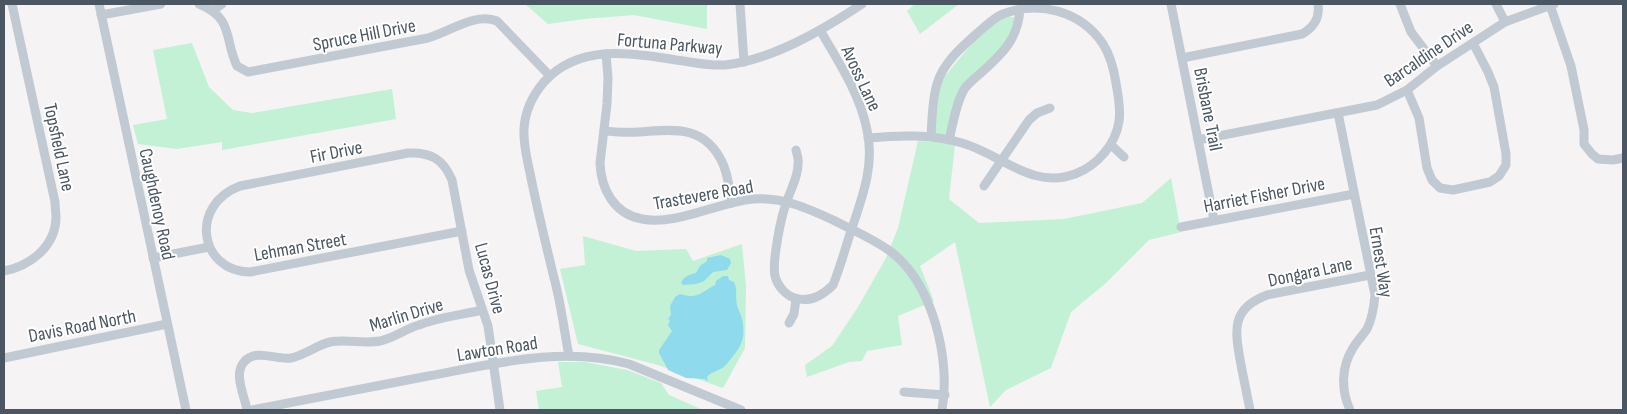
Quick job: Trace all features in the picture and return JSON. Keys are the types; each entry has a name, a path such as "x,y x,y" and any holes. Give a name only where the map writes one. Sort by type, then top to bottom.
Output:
{"street":[{"name":"Topsfield Lane","path":"4,272 20,267 39,255 48,244 56,219 55,202 12,4"},
{"name":"Caughdenoy Road","path":"99,4 186,410"},
{"path":"101,15 161,4"},
{"name":"Spruce Hill Drive","path":"199,4 219,16 224,23 237,66 248,72 428,38 440,35 474,20 485,18 497,21 502,25 550,76"},
{"path":"212,11 222,4"},
{"path":"740,4 744,62"},
{"name":"Fortuna Parkway","path":"569,356 555,281 539,218 526,153 524,131 526,115 529,103 537,90 550,76 566,64 576,59 606,54 645,54 710,65 744,62 778,50 820,30 862,4"},
{"name":"Brisbane Trail","path":"1171,4 1214,220"},
{"path":"1182,58 1302,34 1310,30 1315,24 1318,4"},
{"path":"1400,4 1410,32 1437,66"},
{"path":"1496,4 1505,22"},
{"path":"1552,5 1571,66 1584,130 1584,144 1598,159 1613,160 1623,158"},
{"name":"Barcaldine Drive","path":"1198,140 1377,106 1407,90 1437,66 1505,22 1552,5"},
{"path":"868,138 900,135 949,140 971,146 1033,176 1059,178 1075,174 1086,169 1099,159 1111,145 1118,127 1120,106 1111,60 1104,45 1092,30 1070,11 1044,7 1020,9 995,18 969,41 947,65 937,83 931,137"},
{"path":"949,140 964,90 970,82 1000,56 1011,42 1020,18 1020,9"},
{"name":"Avoss Lane","path":"796,299 814,298 823,294 833,285 867,180 870,155 861,109 848,80 820,30"},
{"path":"1407,90 1420,118 1427,168 1432,180 1440,188 1453,190 1490,182 1499,176 1506,166 1506,154 1494,87 1472,43"},
{"name":"Trastevere Road","path":"606,54 608,78 600,175 610,199 619,209 639,219 649,220 666,219 753,199 786,201 804,207 852,229 890,252 902,262 916,280 928,301 935,321 942,357 945,395 942,410"},
{"path":"984,186 1029,120 1037,113 1050,108"},
{"name":"Ernest Way","path":"1338,113 1374,295 1374,305 1367,328 1352,349 1346,362 1344,388 1346,402 1350,410"},
{"path":"604,130 619,133 664,129 681,130 702,138 721,159 732,203"},
{"path":"1111,145 1124,157"},
{"path":"789,323 794,314 796,299 780,286 775,278 774,267 777,242 786,201 795,183 799,163 796,150"},
{"name":"Fir Drive","path":"209,246 206,229 208,214 215,202 230,190 240,186 408,153 425,153 446,168 452,180 462,231"},
{"name":"Harriet Fisher Drive","path":"1181,226 1354,194"},
{"name":"Lehman Street","path":"209,246 224,263 235,269 250,272 462,231"},
{"name":"Lucas Drive","path":"462,231 469,270 488,326 500,410"},
{"path":"153,258 209,246"},
{"name":"Dongara Lane","path":"1250,410 1236,337 1238,319 1244,310 1256,299 1267,295 1370,275"},
{"name":"Marlin Drive","path":"247,410 239,378 240,369 250,357 260,355 291,358 321,345 334,342 365,343 380,341 430,321 482,310"},
{"name":"Davis Road North","path":"4,358 167,324"},
{"name":"Lawton Road","path":"252,410 494,364 540,357 588,356 628,364 741,410"},
{"path":"904,392 945,395"}],"green space":[{"path":"525,4 707,4 707,29 634,15 548,24"},
{"path":"915,4 959,4 920,34 907,11"},
{"path":"1005,17 1016,17 1005,45 963,85 947,130 946,144 955,145 949,199 979,223 1064,219 1142,203 1171,178 1181,232 1149,240 1106,283 1071,312 1051,368 1006,390 990,407 955,242 920,266 934,301 898,316 902,345 867,351 862,361 849,362 807,377 805,365 832,346 858,307 886,258 898,228 918,141 933,142 941,81 983,30"},
{"path":"192,43 209,87 233,110 252,113 392,89 396,119 222,150 222,142 177,149 138,144 133,125 167,119 153,50"},
{"path":"583,236 636,251 686,249 693,261 742,244 746,286 745,348 723,388 658,365 578,344 560,269 585,265"},
{"path":"558,362 585,362 627,370 661,383 669,395 703,410 539,410 536,391 562,387"}],"water":[{"path":"721,255 730,259 731,263 727,270 713,272 704,281 696,284 683,285 681,283 687,276 696,273 700,266 707,261 707,258"},
{"path":"723,276 728,276 729,280 734,282 736,288 737,305 742,317 743,327 741,344 726,365 709,375 706,381 705,379 686,378 668,370 659,350 672,331 668,325 670,320 668,319 671,315 670,306 675,297 680,294 695,296 715,285 716,281"}]}
